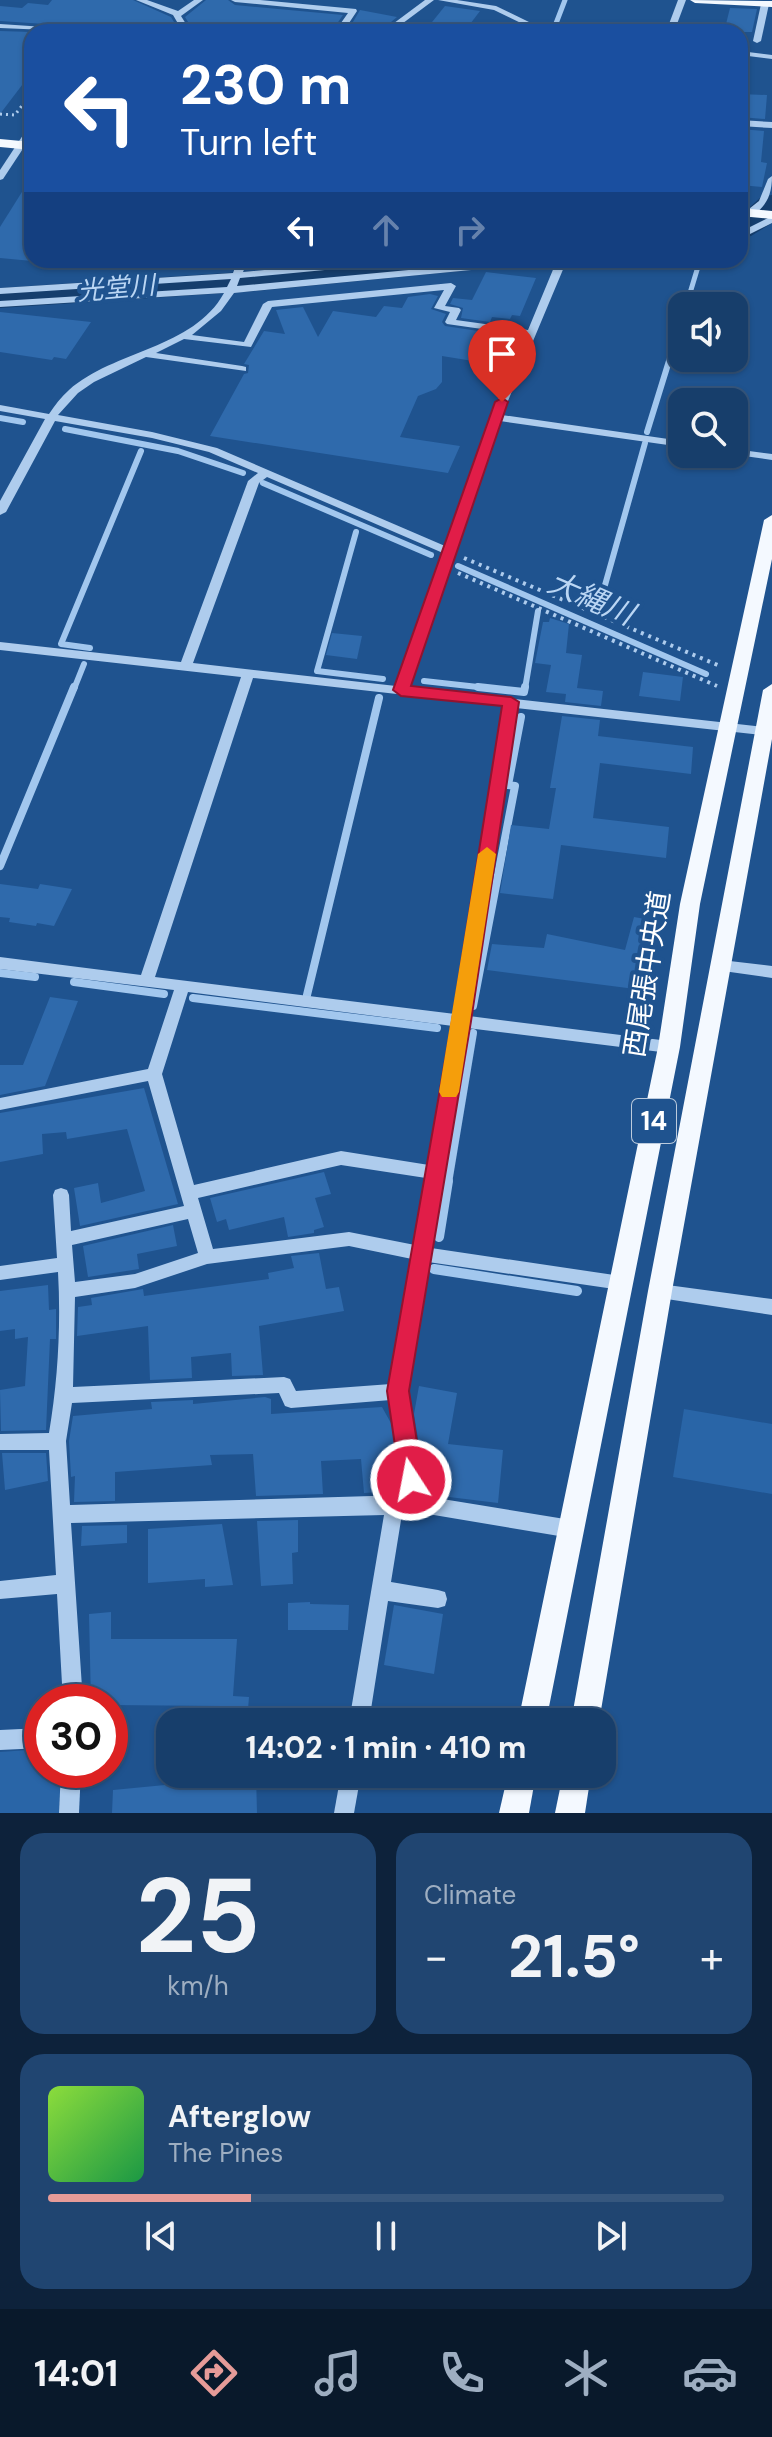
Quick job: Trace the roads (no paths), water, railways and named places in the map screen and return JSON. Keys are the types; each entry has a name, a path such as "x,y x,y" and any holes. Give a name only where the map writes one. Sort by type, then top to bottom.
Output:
{"main road":[{"path":"695,0 769,4"},
{"path":"0,143 24,145"},
{"path":"748,215 772,216"},
{"name":"西尾張中央道","path":"535,1708 669,1047 690,904 772,520"},
{"name":"14","path":"587,1708 660,1291 769,732 772,690"},
{"path":"514,1813 519,1788"},
{"path":"570,1813 574,1788"}],"street":[{"path":"140,0 177,15 182,24"},
{"path":"177,15 199,0"},
{"path":"235,0 353,11 344,24"},
{"path":"397,24 430,0"},
{"path":"442,0 496,8 527,24"},
{"path":"673,24 682,0"},
{"path":"757,41 769,4"},
{"path":"0,26 24,28"},
{"path":"748,54 772,57"},
{"path":"748,124 772,125"},
{"path":"0,177 24,147"},
{"path":"748,213 763,202 772,179"},
{"path":"748,231 772,216"},
{"path":"0,512 51,418 71,393 204,323 220,308 239,268"},
{"path":"0,304 233,282 338,268"},
{"path":"0,291 391,275 462,268"},
{"path":"401,690 496,417 559,268"},
{"path":"391,275 398,291"},
{"path":"180,336 247,345 268,304 451,286 439,308 456,310 450,322 531,333"},
{"path":"143,354 242,369"},
{"path":"0,408 185,441 267,472 448,551"},
{"path":"496,417 668,442"},
{"path":"748,454 772,457"},
{"path":"186,666 254,481 267,472"},
{"path":"0,482 15,483"},
{"path":"0,646 769,732"},
{"path":"146,981 248,674"},
{"path":"416,1503 398,1391 511,702"},
{"path":"0,963 669,1047"},
{"path":"721,966 772,972"},
{"path":"183,986 154,1074 207,1257"},
{"path":"0,1104 154,1074"},
{"path":"188,1193 341,1158 434,1172"},
{"path":"61,1195 67,1291 64,1395 57,1441 72,1684"},
{"path":"64,1240 193,1211"},
{"path":"67,1291 135,1281 207,1257 349,1239 419,1253 621,1283"},
{"path":"0,1273 66,1264"},
{"path":"660,1291 772,1307"},
{"path":"64,1395 284,1385 291,1400 398,1391"},
{"path":"0,1442 57,1441"},
{"path":"61,1514 372,1505 394,1507 416,1503 571,1529"},
{"path":"361,1708 394,1507"},
{"path":"0,1590 64,1584"},
{"path":"381,1590 438,1599"},
{"path":"0,1740 24,1739"},
{"path":"69,1813 70,1788"},
{"path":"344,1813 348,1788"}],"waterway":[{"path":"556,24 565,0"},
{"name":"光堂川","path":"748,224 772,204"},
{"name":"光堂川","path":"0,298 256,281 389,268"},
{"path":"690,292 698,268"},
{"path":"647,432 668,364"},
{"name":"大縄川","path":"0,418 23,422"},
{"name":"大縄川","path":"65,429 178,451 243,473"},
{"path":"598,610 645,443"},
{"path":"90,648 61,644 141,451"},
{"name":"大縄川","path":"263,483 431,555"},
{"path":"356,532 317,671 383,679"},
{"name":"大縄川","path":"458,566 706,674"},
{"path":"525,689 538,611"},
{"path":"74,689 84,664"},
{"path":"424,681 478,687"},
{"path":"0,866 74,687"},
{"path":"478,687 524,692 525,687"},
{"path":"478,687 496,689"},
{"path":"307,995 379,698"},
{"path":"473,1006 515,786 508,785 521,717"},
{"path":"0,973 35,977"},
{"path":"74,982 164,994"},
{"path":"193,998 437,1028"},
{"path":"448,1183 473,1033"},
{"path":"439,1237 448,1181"},
{"path":"434,1269 577,1291"}]}
